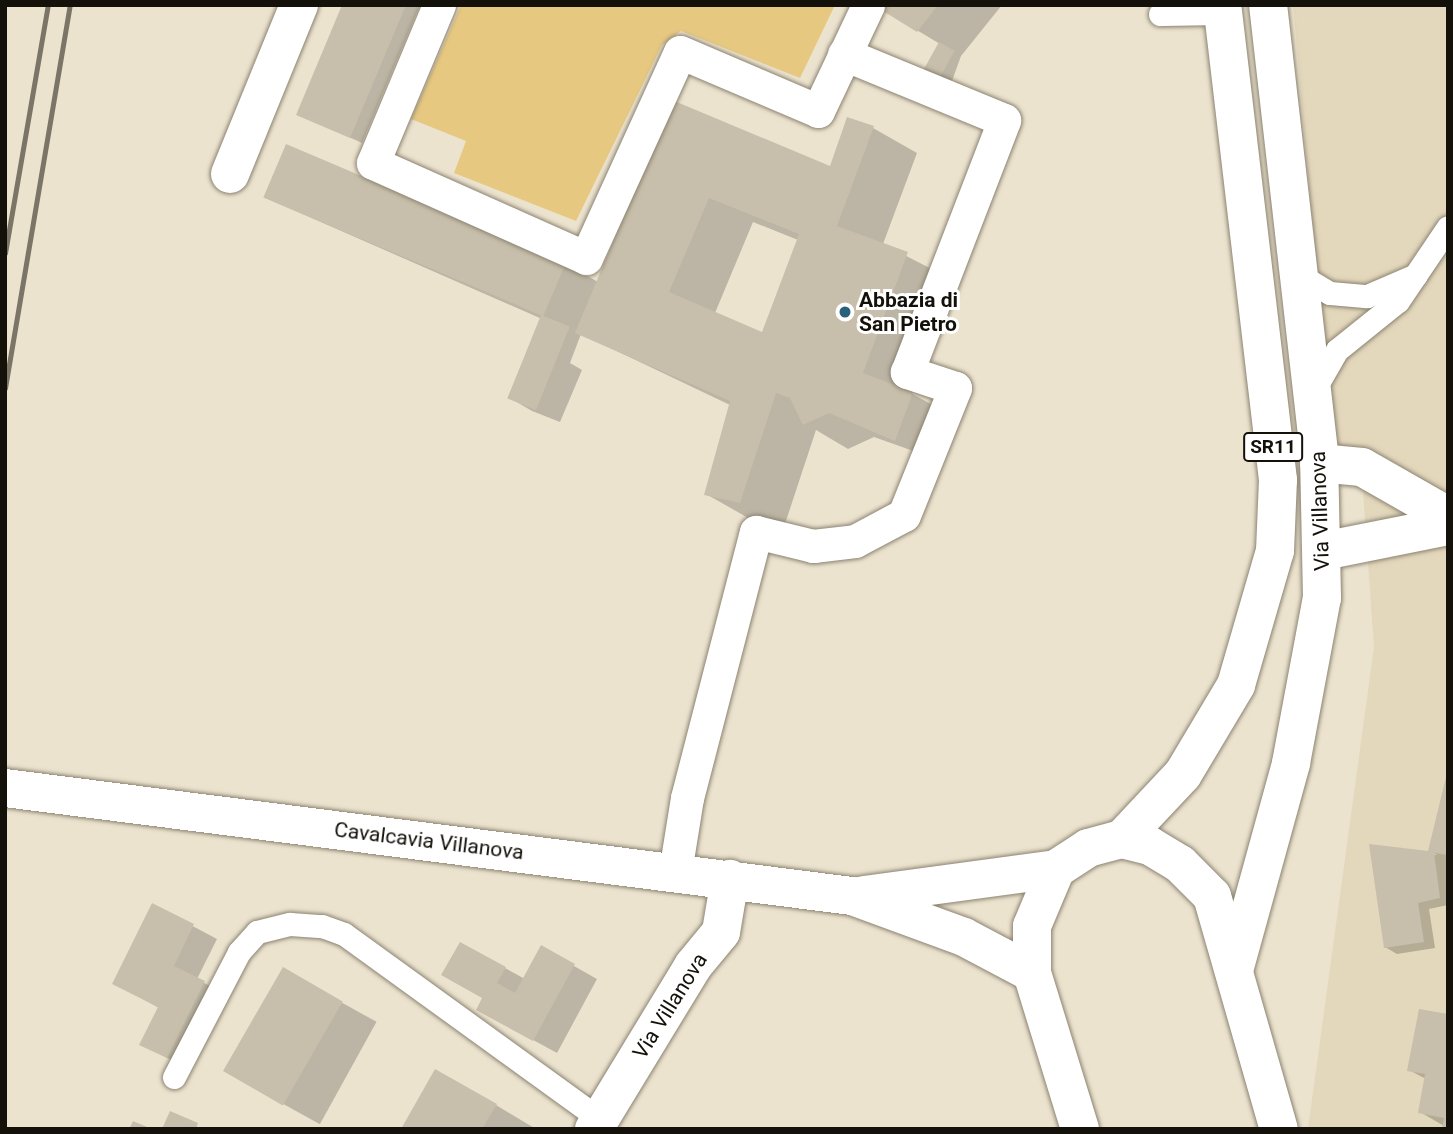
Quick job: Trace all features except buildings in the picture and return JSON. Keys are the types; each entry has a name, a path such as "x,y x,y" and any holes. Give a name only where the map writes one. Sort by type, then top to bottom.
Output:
{"main road":[{"path":"230,174 299,5"},
{"name":"Via Villanova","path":"1235,967 1273,827 1316,640 1323,551 1319,463 1312,393 1268,5"},
{"name":"Via Villanova","path":"1122,839 1183,774 1236,685 1275,551 1278,480 1222,9"},
{"path":"1319,463 1362,467 1448,516"},
{"path":"1323,551 1448,526"},
{"name":"Cavalcavia Villanova","path":"5,788 852,896 964,937 1032,972"},
{"path":"1080,1129 1032,972 1032,926 1056,869 1088,848 1122,839 1150,846 1203,883 1223,917 1279,1129"},
{"name":"Cavalcavia Villanova","path":"852,896 1056,869"},
{"name":"Via Villanova","path":"597,1124 693,966 721,932 730,879"}],"street":[{"path":"439,5 373,163 586,258 680,52 818,111 867,5"},
{"path":"675,872 687,798 756,532 813,546 855,541 904,515 955,388 907,372 1004,120 844,54"}],"lane":[{"path":"1160,14 1222,9"},
{"path":"1312,393 1337,350 1398,301 1448,227"},
{"path":"1298,274 1330,293 1367,296 1419,273"},
{"path":"174,1077 239,952 257,932 290,924 322,926 344,934 597,1124"}],"shaded area":[{"path":"461,5 835,5 800,78 681,31 662,45 576,221 454,173 466,141 411,119"},
{"path":"1293,5 1448,5 1448,1129 1308,1129 1374,647 1361,464 1333,453"}],"railway":[{"path":"5,253 48,5"},
{"path":"5,388 70,5"}],"place":[{"name":"Abbazia di San Pietro","path":"845,312"}]}
